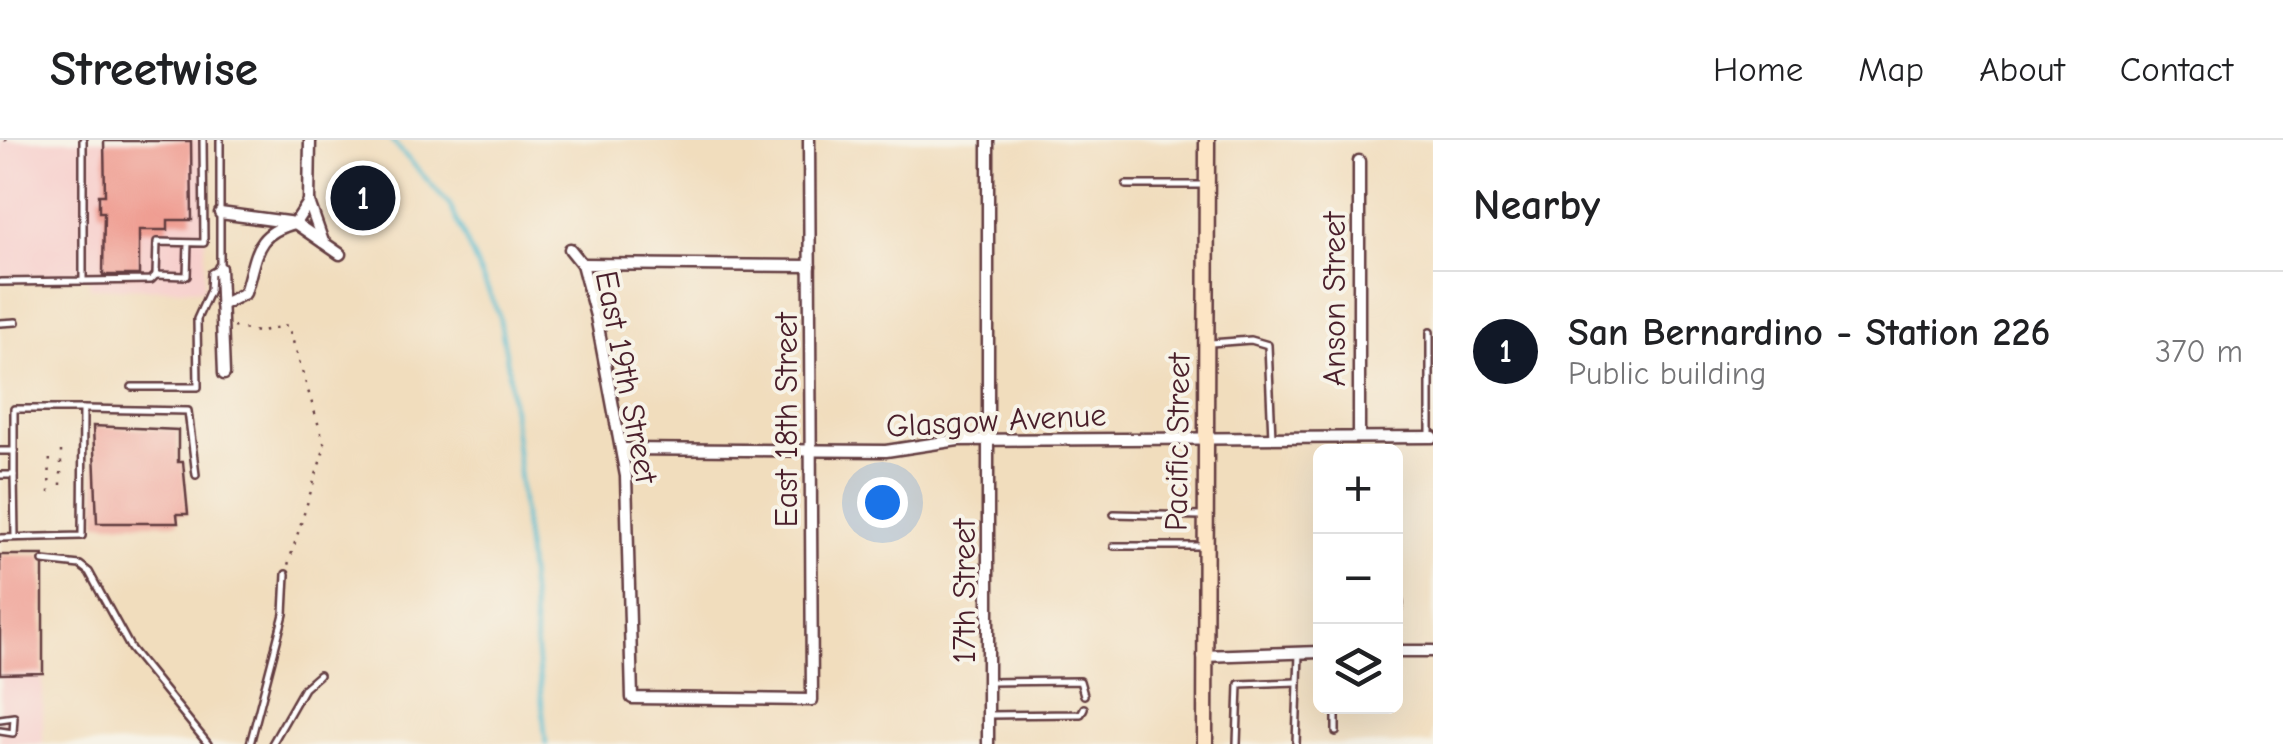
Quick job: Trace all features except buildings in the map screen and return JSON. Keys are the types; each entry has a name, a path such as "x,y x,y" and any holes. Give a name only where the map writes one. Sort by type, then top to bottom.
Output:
{"street":[{"path":"310,140 309,202 323,242"},
{"name":"East 18th Street","path":"809,140 812,700"},
{"name":"17th Street","path":"988,140 988,744"},
{"name":"Pacific Street","path":"1205,744 1202,656 1207,140"},
{"name":"Anson Street","path":"1359,161 1360,438"},
{"path":"221,305 245,293 261,243 270,230 294,223 309,202"},
{"path":"220,213 294,223 340,254"},
{"name":"East 19th Street","path":"570,249 582,264 622,449 632,698 812,700"},
{"path":"582,264 810,266"},
{"path":"220,268 224,374"},
{"name":"Glasgow Avenue","path":"622,449 886,451 990,439 1432,437"},
{"path":"1403,652 1433,651"},
{"path":"1202,656 1313,652"}],"lane":[{"path":"82,281 84,140"},
{"path":"156,276 157,242 204,243 203,140"},
{"path":"132,387 198,387 196,318 210,290 211,273 220,268 220,140"},
{"path":"1126,184 1207,186"},
{"path":"0,282 188,276 188,243"},
{"path":"0,323 16,322"},
{"path":"1430,332 1432,437"},
{"path":"1206,344 1240,340 1268,344 1272,438"},
{"path":"15,537 14,409 188,412 196,475"},
{"path":"0,538 82,536 83,409"},
{"path":"0,451 14,451"},
{"path":"0,476 14,475"},
{"path":"1114,514 1203,516"},
{"path":"1114,546 1203,546"},
{"path":"43,561 80,565 90,572 131,649 208,744"},
{"path":"250,744 284,614 286,574"},
{"path":"1296,744 1299,652"},
{"path":"272,744 304,688 318,675"},
{"path":"989,682 1080,682 1084,696"},
{"path":"1237,744 1239,684 1298,682"},
{"path":"988,715 1080,714 1084,708"},
{"path":"1336,714 1336,732"},
{"path":"0,719 14,717 12,733 0,731"}],"path":[{"path":"4,140 11,140"},
{"path":"222,324 258,332 288,325 325,446 286,574"},
{"path":"49,493 50,450"},
{"path":"61,451 61,493"}],"shaded area":[{"path":"0,140 208,140 204,289 90,288 89,277 0,277"},
{"path":"43,673 43,744 0,744 0,674"}],"waterway":[{"path":"391,140 450,205 499,315 509,371 546,744"}],"place":[{"name":"San Bernardino - Station 226","path":"363,198"}]}
